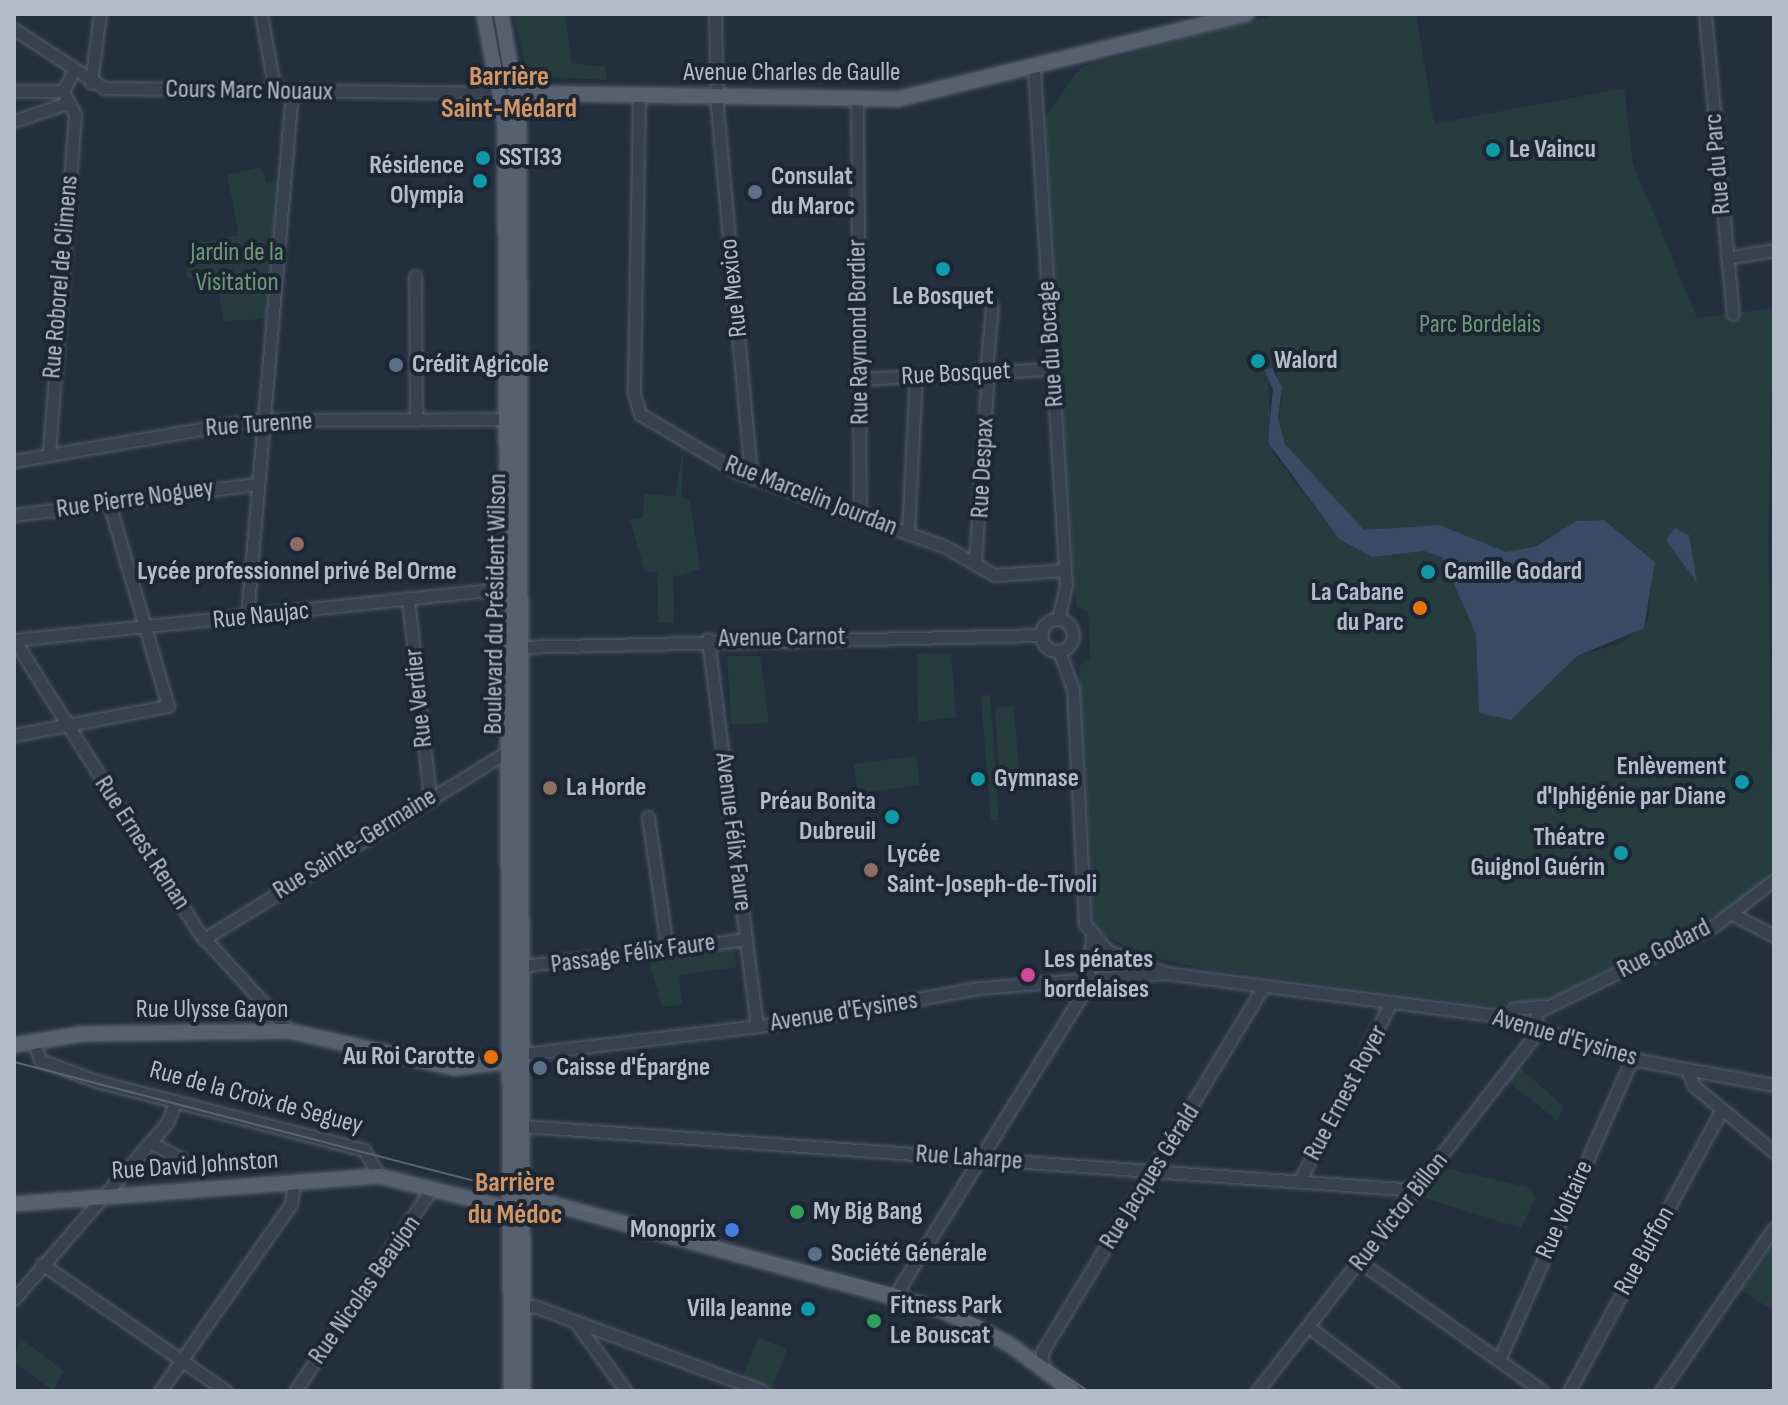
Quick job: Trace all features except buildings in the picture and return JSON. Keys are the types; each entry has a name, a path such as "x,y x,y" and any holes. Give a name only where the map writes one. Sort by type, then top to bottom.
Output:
{"main road":[{"name":"Boulevard du Président Wilson","path":"484,14 501,93 507,419 508,1218"},
{"name":"Boulevard du Président Wilson","path":"501,14 517,93 524,1196"},
{"name":"Avenue Charles de Gaulle","path":"517,93 857,99 915,97 1247,14"},
{"name":"Rue Ulysse Gayon","path":"14,1045 289,1031 455,1068 507,1088"},
{"path":"507,1064 524,1054"},
{"name":"Rue Ulysse Gayon","path":"455,1068 507,1064"},
{"path":"507,1088 524,1196 523,1391"},
{"path":"379,1176 495,1205 508,1218 525,1281"},
{"name":"Rue David Johnston","path":"14,1204 379,1176"},
{"path":"495,1205 507,1192"},
{"path":"524,1196 962,1318 1043,1368 1072,1391"},
{"path":"508,1218 511,1391"}],"street":[{"path":"14,29 91,83 100,14"},
{"path":"261,14 275,91"},
{"path":"492,14 517,93"},
{"name":"Rue Mexico","path":"715,14 718,97 751,478"},
{"name":"Rue du Parc","path":"1705,14 1733,314"},
{"name":"Rue du Bocage","path":"1034,68 1065,570 1058,619 1073,635 1059,651"},
{"path":"14,121 65,97 73,71"},
{"name":"Cours Marc Nouaux","path":"91,83 275,91 517,93"},
{"path":"14,91 65,97"},
{"path":"247,617 292,91"},
{"name":"Rue Marcelin Jourdan","path":"639,95 635,406 751,478 908,532 994,575 1065,570"},
{"name":"Rue Roborel de Climens","path":"49,453 74,129 65,97"},
{"name":"Rue Raymond Bordier","path":"857,99 860,516"},
{"path":"1727,258 1774,250"},
{"path":"415,276 416,420"},
{"name":"Rue Despax","path":"975,563 992,306"},
{"name":"Rue Bosquet","path":"860,379 1053,369"},
{"path":"908,532 916,376"},
{"path":"507,419 522,508"},
{"name":"Rue Turenne","path":"14,461 263,420 507,419"},
{"name":"Rue Pierre Noguey","path":"14,515 256,484"},
{"path":"14,735 168,706 109,503"},
{"name":"Rue Naujac","path":"14,640 508,588"},
{"name":"Rue Verdier","path":"408,598 430,798"},
{"path":"892,1300 981,1159 1087,979 1092,936 1085,924 1073,689 1059,651 1042,635 1058,619"},
{"name":"Avenue Carnot","path":"522,643 1042,635"},
{"name":"Avenue Félix Faure","path":"708,639 757,1026"},
{"name":"Rue Ernest Renan","path":"14,640 204,939 289,1031"},
{"path":"508,652 522,643"},
{"name":"Rue Sainte-Germaine","path":"204,939 508,751"},
{"path":"648,817 667,948"},
{"name":"Rue Godard","path":"1548,1006 1730,913 1774,880"},
{"path":"1730,913 1774,936"},
{"name":"Avenue d'Eysines","path":"1092,936 1108,951 1165,973"},
{"name":"Passage Félix Faure","path":"521,966 746,939"},
{"path":"508,942 524,1054"},
{"name":"Avenue d'Eysines","path":"524,1054 757,1026 979,988 1165,973 1506,1018 1632,1059 1774,1085"},
{"name":"Rue Jacques Gérald","path":"1043,1368 1042,1352 1263,987"},
{"name":"Rue Ernest Royer","path":"1299,1182 1390,1004"},
{"path":"1506,1018 1513,1009 1548,1006"},
{"name":"Rue Victor Billon","path":"1257,1391 1416,1190 1533,1029 1537,1012 1548,1006"},
{"name":"Rue de la Croix de Seguey","path":"34,1042 40,1060 176,1101 364,1150 379,1176"},
{"name":"Rue Voltaire","path":"1499,1360 1632,1059"},
{"path":"1687,1070 1721,1111 1774,1152"},
{"path":"14,1299 150,1142 176,1101"},
{"name":"Rue Buffon","path":"1569,1391 1721,1111"},
{"name":"Rue Laharpe","path":"523,1126 1416,1190"},
{"path":"150,1142 189,1163"},
{"path":"160,1391 291,1204 294,1182"},
{"name":"Rue Nicolas Beaujon","path":"295,1391 432,1188"},
{"path":"1661,1391 1774,1228"},
{"path":"1360,1262 1542,1391"},
{"path":"42,1264 226,1391"},
{"path":"510,1319 525,1306 755,1390"},
{"path":"576,1323 626,1391"},
{"path":"1309,1327 1393,1391"}],"green space":[{"path":"513,14 565,14 572,63 605,67 607,80 528,76"},
{"name":"Parc Bordelais","path":"1278,14 1416,14 1434,124 1624,88 1633,164 1697,318 1774,308 1768,539 1774,874 1722,913 1554,997 1499,1007 1200,968 1137,954 1095,928 1079,667 1090,657 1088,613 1076,606 1045,117 1081,67","holes":["1267,369 1276,371 1282,392 1278,427 1297,465 1368,533 1417,526 1506,552 1537,546 1576,521 1604,520 1654,560 1648,621 1621,643 1577,656 1511,720 1480,713 1476,634 1442,557 1424,551 1372,557 1339,539 1273,453"]},
{"name":"Jardin de la Visitation","path":"262,167 266,182 278,180 265,319 224,321 219,294 187,277 188,245 239,235 227,175"},
{"path":"684,445 681,498 690,500 700,569 673,577 674,623 658,622 657,572 645,571 630,520 643,518 644,494 675,496"},
{"path":"951,653 956,717 918,722 917,654"},
{"path":"727,656 760,656 769,723 731,724"},
{"path":"990,695 999,820 991,821 981,696"},
{"path":"1014,706 1020,785 1000,786 995,708"},
{"path":"916,756 920,785 858,793 854,764"},
{"path":"734,943 737,967 679,975 682,1004 662,1007 647,953"},
{"path":"1519,1067 1563,1106 1557,1120 1508,1082"},
{"path":"1441,1167 1526,1187 1536,1197 1521,1228 1418,1196"},
{"path":"1774,1244 1774,1311 1741,1290"},
{"path":"20,1338 64,1371 53,1391 14,1362"},
{"path":"758,1338 787,1349 772,1390 743,1376"}],"water":[{"path":"1272,368 1282,387 1278,419 1285,444 1364,530 1439,525 1506,552 1537,546 1576,521 1604,520 1655,562 1644,628 1577,656 1511,720 1479,713 1476,634 1442,557 1424,551 1372,557 1339,539 1268,442 1273,389 1264,370"},
{"path":"1675,528 1689,535 1697,583 1666,540"}],"tram line":[{"path":"14,1062 900,1291 985,1324 1088,1391"}],"place":[{"name":"Le Vaincu","path":"1493,150"},
{"name":"SSTI33","path":"483,158"},
{"name":"Résidence Olympia","path":"480,181"},
{"name":"Consulat du Maroc","path":"755,192"},
{"name":"Le Bosquet","path":"943,269"},
{"name":"Walord","path":"1258,361"},
{"name":"Crédit Agricole","path":"396,365"},
{"name":"Lycée professionnel privé Bel Orme","path":"297,544"},
{"name":"Camille Godard","path":"1428,572"},
{"name":"La Cabane du Parc","path":"1420,608"},
{"name":"Gymnase","path":"978,779"},
{"name":"Enlèvement d'Iphigénie par Diane","path":"1742,782"},
{"name":"La Horde","path":"550,788"},
{"name":"Préau Bonita Dubreuil","path":"892,817"},
{"name":"Théatre Guignol Guérin","path":"1621,853"},
{"name":"Lycée Saint-Joseph-de-Tivoli","path":"871,870"},
{"name":"Les pénates bordelaises","path":"1028,975"},
{"name":"Au Roi Carotte","path":"491,1057"},
{"name":"Caisse d'Épargne","path":"540,1068"},
{"name":"My Big Bang","path":"797,1212"},
{"name":"Monoprix","path":"732,1230"},
{"name":"Société Générale","path":"815,1254"},
{"name":"Villa Jeanne","path":"808,1309"},
{"name":"Fitness Park Le Bouscat","path":"874,1321"}],"district":[{"name":"Barrière Saint-Médard","path":"509,93"},
{"name":"Barrière du Médoc","path":"515,1199"}]}
